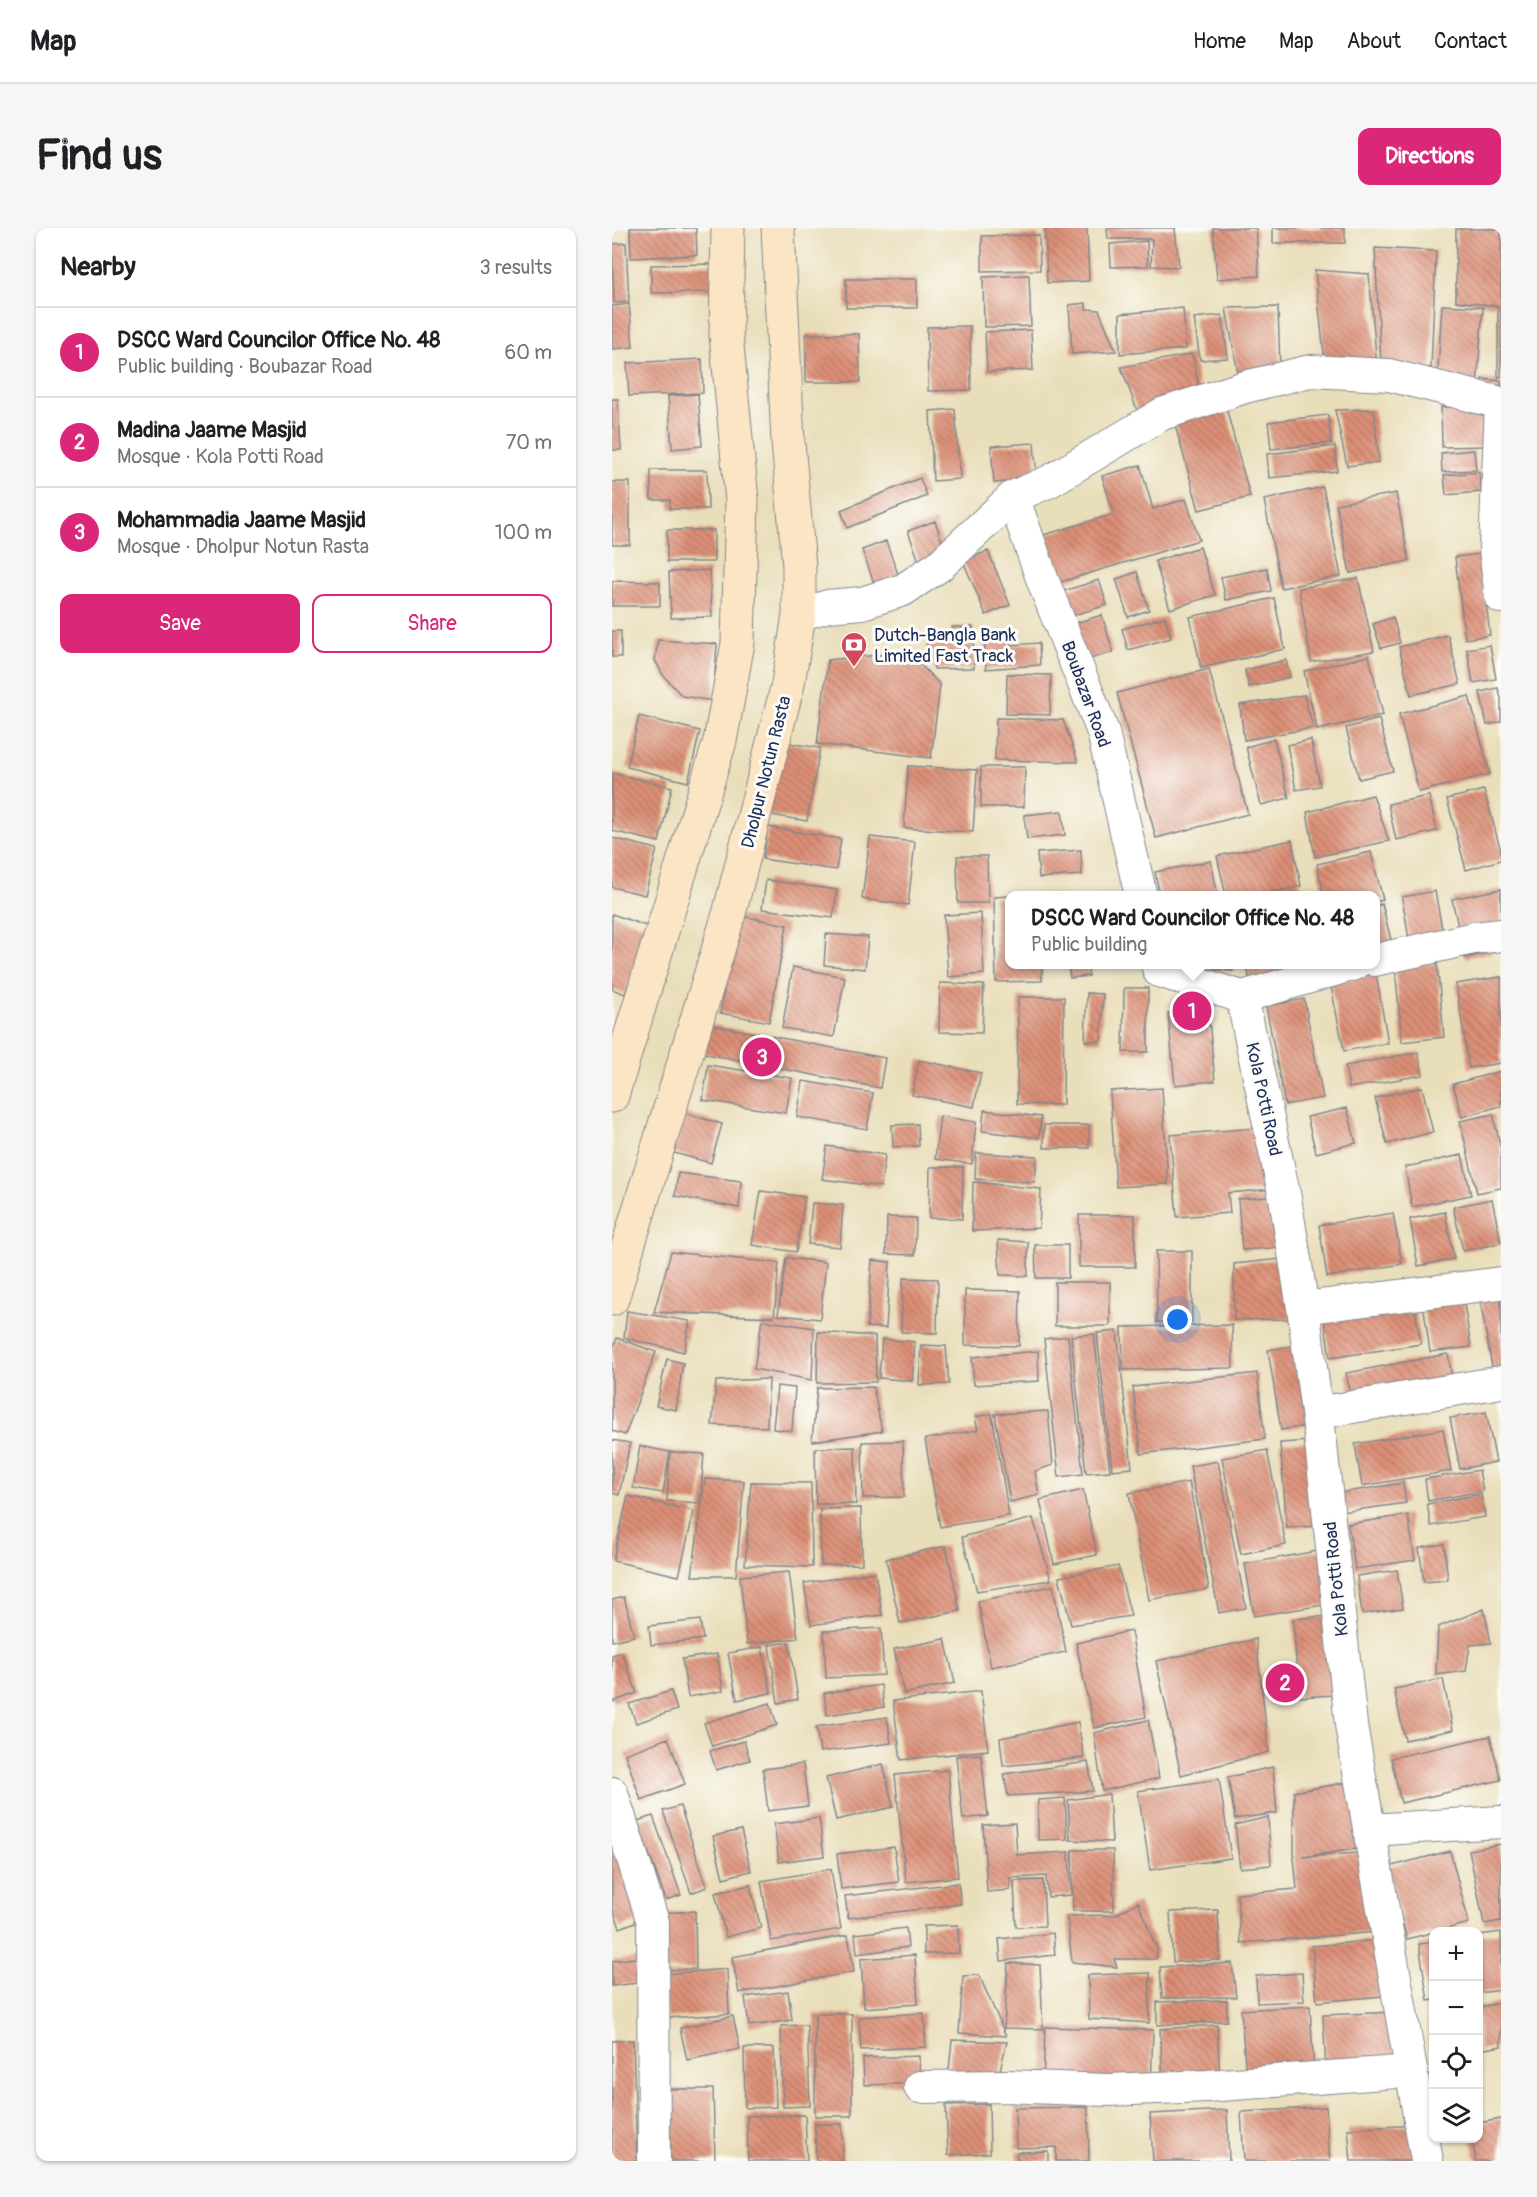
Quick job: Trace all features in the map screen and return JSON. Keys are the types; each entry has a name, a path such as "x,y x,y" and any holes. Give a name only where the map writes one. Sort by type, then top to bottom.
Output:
{"main road":[{"path":"612,1096 720,741 738,643 742,501 726,335 728,228"},
{"name":"Dholpur Notun Rasta","path":"612,1299 729,914 788,684 799,615 799,566 788,442 778,228"}],"street":[{"path":"799,615 828,606 862,603 903,590 939,566 1013,497 1050,481 1162,414 1245,387 1310,371 1389,375 1501,403 1495,550 1501,597"},
{"name":"Boubazar Road","path":"1013,497 1043,581 1103,732 1140,891"},
{"path":"1380,959 1474,938 1501,935"},
{"path":"1161,969 1242,997 1337,969"},
{"name":"Kola Potti Road","path":"1242,997 1285,1198 1303,1308 1317,1413 1351,1725 1427,2161"},
{"path":"1303,1308 1501,1283"},
{"path":"1317,1413 1501,1382"},
{"path":"612,1793 652,1922 654,2161"},
{"path":"1369,1830 1501,1822"},
{"path":"920,2087 1006,2086 1107,2091 1411,2071"}],"building":[{"path":"630,228 696,228 697,255 631,258"},
{"path":"1045,228 1087,228 1089,281 1047,283"},
{"path":"1107,228 1175,228 1179,267 1151,266 1152,239 1108,239"},
{"path":"1213,228 1256,228 1259,276 1217,279"},
{"path":"1273,228 1345,228 1345,243 1273,243"},
{"path":"1456,229 1501,229 1501,377 1498,377 1498,306 1456,301"},
{"path":"1039,235 1040,270 982,271 982,236"},
{"path":"1147,241 1148,266 1111,267 1110,244"},
{"path":"626,243 629,302 614,303 612,244"},
{"path":"1375,248 1436,251 1431,368 1381,366"},
{"path":"714,264 714,292 651,293 651,265"},
{"path":"1315,270 1369,274 1377,368 1325,364"},
{"path":"1029,275 1031,326 984,327 983,277"},
{"path":"846,279 917,279 917,308 846,308"},
{"path":"1086,303 1086,309 1099,310 1116,351 1072,354 1069,305"},
{"path":"629,304 633,347 612,349 612,306"},
{"path":"1442,305 1483,307 1477,387 1437,385"},
{"path":"1278,307 1280,370 1239,379 1226,308"},
{"path":"1183,308 1186,349 1120,354 1120,314"},
{"path":"1222,315 1228,358 1200,360 1194,318"},
{"path":"970,326 971,390 928,391 927,327"},
{"path":"1031,330 1033,370 987,372 985,332"},
{"path":"806,334 859,334 860,382 806,382"},
{"path":"1192,354 1201,396 1140,418 1121,367"},
{"path":"702,359 703,393 629,396 627,363"},
{"path":"1482,379 1501,381 1501,398 1480,397"},
{"path":"698,394 702,446 672,449 668,396"},
{"path":"612,399 618,399 621,450 612,450"},
{"path":"1225,404 1250,497 1199,510 1173,418"},
{"path":"1485,406 1487,446 1442,447 1441,407"},
{"path":"955,409 960,479 933,481 930,411"},
{"path":"1374,409 1379,462 1347,466 1335,410"},
{"path":"1328,415 1331,443 1271,449 1268,422"},
{"path":"1034,443 1037,480 994,483 991,446"},
{"path":"1335,446 1337,471 1269,478 1267,454"},
{"path":"1474,450 1476,470 1442,472 1441,453"},
{"path":"1140,465 1153,509 1186,499 1199,540 1054,584 1040,536 1114,514 1102,476"},
{"path":"651,470 707,470 708,509 670,509 670,500 651,500"},
{"path":"1479,472 1481,492 1446,495 1444,475"},
{"path":"920,478 927,496 847,528 841,510"},
{"path":"612,482 630,482 630,545 612,545"},
{"path":"1323,487 1341,576 1281,588 1264,500"},
{"path":"1396,493 1409,561 1350,573 1336,504"},
{"path":"935,521 946,554 920,564 908,531"},
{"path":"667,530 714,530 714,562 667,562"},
{"path":"886,541 902,585 878,594 862,550"},
{"path":"1200,547 1215,595 1170,609 1155,561"},
{"path":"988,551 1010,605 986,615 963,561"},
{"path":"1480,554 1490,635 1465,639 1455,557"},
{"path":"1267,568 1271,591 1226,600 1221,577"},
{"path":"709,570 712,617 671,618 669,572"},
{"path":"1137,572 1149,610 1128,617 1116,579"},
{"path":"1358,578 1374,651 1311,662 1299,588"},
{"path":"1099,580 1107,605 1064,618 1057,593"},
{"path":"612,581 660,582 660,606 612,606"},
{"path":"1274,598 1285,649 1201,668 1190,617"},
{"path":"1102,615 1113,652 1080,662 1069,625"},
{"path":"1165,617 1171,638 1128,650 1122,629"},
{"path":"1393,617 1400,643 1381,648 1373,624"},
{"path":"952,627 973,627 974,668 934,669 933,655 927,655 927,634 953,633"},
{"path":"612,631 621,631 621,657 612,657"},
{"path":"1010,633 1011,645 1039,643 1040,665 986,669 984,635"},
{"path":"1448,635 1460,684 1411,695 1399,647"},
{"path":"658,640 717,644 713,701 682,696 663,675 655,660"},
{"path":"1490,645 1496,679 1473,683 1467,649"},
{"path":"899,653 919,663 940,685 931,758 817,744 828,660"},
{"path":"1369,656 1383,715 1317,730 1304,671"},
{"path":"1286,660 1290,677 1249,687 1245,670"},
{"path":"1209,669 1248,814 1156,838 1117,693"},
{"path":"1007,674 1051,675 1050,715 1006,714"},
{"path":"1498,688 1501,698 1501,722 1487,725 1480,692"},
{"path":"1304,695 1313,728 1244,740 1240,705"},
{"path":"1469,696 1490,774 1419,792 1399,714"},
{"path":"639,716 700,731 688,782 627,767"},
{"path":"996,718 1063,720 1078,762 995,760"},
{"path":"1379,719 1393,771 1359,779 1346,728"},
{"path":"1274,739 1289,798 1261,805 1246,747"},
{"path":"1311,740 1320,786 1296,790 1287,745"},
{"path":"777,741 820,748 807,821 764,814"},
{"path":"908,766 977,770 973,832 904,828"},
{"path":"981,767 1025,767 1024,807 981,807"},
{"path":"612,773 672,787 659,842 612,831"},
{"path":"1484,790 1501,851 1501,860 1466,870 1447,799"},
{"path":"1373,795 1389,841 1315,857 1307,812"},
{"path":"1429,796 1437,831 1396,840 1388,804"},
{"path":"1062,811 1065,835 1027,839 1024,815"},
{"path":"768,827 841,839 836,870 763,859"},
{"path":"870,837 915,842 908,905 862,899"},
{"path":"612,838 657,849 645,895 612,887"},
{"path":"1292,840 1301,886 1280,891 1225,891 1217,856"},
{"path":"1081,850 1082,875 1039,878 1037,853"},
{"path":"1371,852 1383,900 1380,901 1380,891 1323,891 1317,864"},
{"path":"957,856 987,856 988,903 958,903"},
{"path":"1211,861 1217,891 1159,891 1155,872"},
{"path":"766,880 837,890 833,918 762,909"},
{"path":"1501,889 1501,950 1465,958 1452,899"},
{"path":"1435,891 1443,934 1409,939 1402,897"},
{"path":"1005,896 1005,969 1042,969 1042,981 996,982 994,897"},
{"path":"1382,904 1394,952 1380,955 1380,905"},
{"path":"981,913 984,974 948,977 944,915"},
{"path":"612,914 649,927 625,994 612,989"},
{"path":"737,915 787,925 769,1022 720,1013"},
{"path":"826,934 868,937 865,969 824,965"},
{"path":"1437,963 1444,1037 1402,1042 1395,967"},
{"path":"793,967 845,977 834,1037 782,1028"},
{"path":"1069,969 1088,969 1089,976 1070,978"},
{"path":"1203,969 1233,969 1233,971"},
{"path":"1248,969 1306,969 1250,985"},
{"path":"1376,974 1388,1043 1344,1051 1330,982"},
{"path":"1501,977 1501,1063 1469,1068 1456,984"},
{"path":"940,983 984,985 982,1033 939,1032"},
{"path":"1124,988 1148,988 1148,1052 1123,1052"},
{"path":"1087,993 1103,994 1101,1041 1085,1041"},
{"path":"1018,997 1064,997 1063,1105 1017,1104"},
{"path":"1304,999 1323,1098 1285,1105 1266,1006"},
{"path":"1208,1010 1215,1081 1175,1085 1168,1013"},
{"path":"708,1024 885,1058 880,1088 702,1053"},
{"path":"1418,1052 1423,1075 1349,1088 1345,1066"},
{"path":"919,1060 981,1073 974,1107 912,1095"},
{"path":"708,1065 792,1078 786,1113 703,1100"},
{"path":"1501,1071 1501,1106 1462,1117 1453,1084"},
{"path":"803,1081 873,1093 867,1129 797,1117"},
{"path":"1422,1087 1433,1132 1387,1144 1375,1098"},
{"path":"1162,1088 1168,1184 1116,1187 1110,1091"},
{"path":"1347,1108 1356,1143 1316,1153 1307,1117"},
{"path":"984,1110 1041,1117 1039,1138 982,1131"},
{"path":"685,1113 722,1124 711,1163 674,1153"},
{"path":"1493,1114 1501,1149 1501,1188 1477,1193 1460,1121"},
{"path":"940,1116 976,1122 972,1164 935,1159"},
{"path":"918,1124 919,1146 893,1147 892,1125"},
{"path":"1044,1125 1089,1125 1089,1148 1044,1148"},
{"path":"1269,1127 1274,1189 1228,1193 1230,1213 1177,1217 1170,1135"},
{"path":"827,1146 885,1155 881,1187 822,1179"},
{"path":"976,1153 1037,1156 1035,1182 975,1179"},
{"path":"1462,1155 1471,1195 1412,1207 1405,1167"},
{"path":"930,1167 963,1167 962,1219 929,1218"},
{"path":"678,1173 741,1181 739,1208 675,1196"},
{"path":"973,1182 1041,1189 1039,1228 972,1231"},
{"path":"761,1191 805,1197 796,1252 752,1245"},
{"path":"1283,1196 1286,1247 1242,1250 1238,1199"},
{"path":"1492,1199 1501,1243 1463,1251 1453,1207"},
{"path":"812,1203 843,1205 840,1247 808,1244"},
{"path":"1445,1212 1454,1259 1418,1266 1410,1219"},
{"path":"1393,1213 1402,1264 1327,1277 1319,1225"},
{"path":"1079,1215 1135,1215 1135,1267 1079,1267"},
{"path":"887,1217 916,1218 915,1255 886,1254"},
{"path":"998,1240 1028,1242 1028,1276 1000,1275"},
{"path":"1035,1245 1068,1245 1068,1278 1036,1278"},
{"path":"1156,1251 1192,1251 1192,1322 1157,1322"},
{"path":"671,1252 779,1263 774,1317 654,1312"},
{"path":"786,1258 826,1262 820,1319 778,1315"},
{"path":"1290,1258 1300,1319 1234,1320 1234,1264"},
{"path":"872,1260 890,1262 886,1328 867,1327"},
{"path":"903,1278 938,1279 937,1333 901,1332"},
{"path":"1055,1282 1110,1282 1110,1326 1055,1326"},
{"path":"965,1290 1020,1291 1019,1346 965,1345"},
{"path":"1501,1296 1501,1376 1494,1378 1480,1300"},
{"path":"1413,1297 1421,1344 1330,1358 1323,1311"},
{"path":"1463,1297 1471,1347 1430,1352 1423,1303"},
{"path":"627,1311 690,1321 684,1352 624,1338"},
{"path":"762,1320 814,1328 812,1380 754,1369"},
{"path":"1232,1325 1233,1368 1123,1370 1122,1327"},
{"path":"1117,1331 1132,1468 1112,1470 1097,1333"},
{"path":"818,1332 875,1336 876,1382 817,1383"},
{"path":"1094,1334 1110,1471 1086,1473 1071,1336"},
{"path":"1068,1336 1083,1474 1059,1477 1044,1339"},
{"path":"617,1338 656,1352 625,1435 612,1431 612,1351"},
{"path":"882,1339 915,1342 912,1381 879,1378"},
{"path":"921,1345 946,1346 949,1384 919,1385"},
{"path":"1298,1345 1312,1425 1281,1430 1268,1350"},
{"path":"1038,1351 1039,1381 974,1385 972,1357"},
{"path":"1448,1354 1453,1382 1352,1400 1346,1373"},
{"path":"667,1359 683,1363 676,1410 656,1406"},
{"path":"1257,1373 1265,1439 1141,1454 1133,1387"},
{"path":"769,1379 767,1427 712,1425 716,1381"},
{"path":"777,1386 795,1388 792,1431 773,1429"},
{"path":"873,1387 882,1431 812,1441 817,1388"},
{"path":"1048,1411 1053,1465 1035,1471 1039,1495 1010,1502 995,1414"},
{"path":"1486,1412 1496,1462 1460,1469 1450,1418"},
{"path":"992,1414 1009,1516 940,1527 925,1439 978,1430 975,1417"},
{"path":"1443,1429 1451,1471 1362,1486 1355,1444"},
{"path":"612,1440 630,1443 619,1495 612,1493"},
{"path":"903,1441 904,1497 863,1498 862,1442"},
{"path":"1310,1441 1317,1526 1287,1528 1280,1443"},
{"path":"640,1446 670,1452 663,1493 633,1488"},
{"path":"855,1447 856,1504 816,1504 815,1448"},
{"path":"1267,1450 1286,1545 1241,1554 1222,1458"},
{"path":"670,1452 704,1454 700,1503 667,1501"},
{"path":"1218,1461 1246,1608 1219,1613 1190,1466"},
{"path":"1479,1470 1483,1491 1428,1501 1425,1479"},
{"path":"705,1479 744,1481 736,1576 692,1576"},
{"path":"751,1482 811,1483 812,1567 745,1565"},
{"path":"1189,1482 1209,1589 1149,1600 1129,1493"},
{"path":"1403,1483 1406,1503 1342,1512 1339,1493"},
{"path":"1083,1490 1097,1555 1054,1564 1040,1500"},
{"path":"1481,1494 1485,1517 1431,1526 1427,1504"},
{"path":"628,1496 694,1511 679,1576 613,1561"},
{"path":"861,1508 862,1564 821,1565 820,1509"},
{"path":"1408,1515 1415,1560 1355,1569 1348,1524"},
{"path":"1033,1518 1051,1580 977,1591 962,1537"},
{"path":"1444,1544 1448,1580 1424,1582 1419,1548"},
{"path":"946,1546 960,1611 900,1623 886,1559"},
{"path":"1322,1550 1331,1604 1254,1616 1245,1564"},
{"path":"1118,1566 1131,1616 1071,1625 1059,1577"},
{"path":"1397,1570 1403,1608 1362,1614 1357,1576"},
{"path":"789,1572 798,1638 747,1644 740,1576"},
{"path":"875,1572 882,1615 811,1625 804,1583"},
{"path":"1053,1586 1066,1652 991,1667 978,1601"},
{"path":"624,1597 634,1636 612,1641 612,1600"},
{"path":"1484,1609 1491,1643 1470,1645 1466,1671 1436,1675 1438,1627"},
{"path":"1330,1616 1336,1695 1299,1697 1293,1619"},
{"path":"700,1620 703,1639 651,1645 649,1626"},
{"path":"881,1628 884,1675 826,1678 824,1631"},
{"path":"1131,1631 1146,1717 1094,1728 1076,1643"},
{"path":"945,1639 955,1683 904,1694 894,1649"},
{"path":"1256,1639 1269,1752 1181,1775 1156,1661"},
{"path":"789,1642 798,1699 778,1703 769,1645"},
{"path":"762,1647 771,1693 737,1700 728,1653"},
{"path":"622,1652 637,1693 612,1702 612,1655"},
{"path":"717,1654 723,1691 688,1697 682,1659"},
{"path":"1443,1679 1453,1730 1405,1740 1394,1689"},
{"path":"881,1685 884,1707 827,1715 824,1693"},
{"path":"671,1691 677,1710 636,1723 629,1704"},
{"path":"981,1691 988,1750 901,1760 893,1701"},
{"path":"770,1703 777,1725 712,1746 704,1723"},
{"path":"887,1717 891,1743 820,1752 816,1727"},
{"path":"1148,1720 1159,1778 1102,1791 1094,1733"},
{"path":"1078,1722 1084,1758 1003,1766 1000,1738"},
{"path":"1490,1736 1501,1780 1401,1803 1391,1758"},
{"path":"668,1738 685,1784 641,1800 625,1754"},
{"path":"744,1741 750,1760 716,1770 710,1751"},
{"path":"981,1754 988,1816 963,1819 956,1756"},
{"path":"1088,1762 1093,1791 1008,1796 1004,1774"},
{"path":"803,1764 808,1806 768,1811 763,1769"},
{"path":"883,1764 893,1807 836,1820 826,1778"},
{"path":"1273,1767 1277,1813 1235,1819 1228,1777"},
{"path":"948,1770 958,1877 906,1882 895,1775"},
{"path":"1219,1779 1231,1858 1150,1870 1138,1791"},
{"path":"1355,1781 1363,1848 1303,1857 1371,1852 1378,1932 1241,1943 1237,1894 1297,1889 1294,1858 1294,1792"},
{"path":"1109,1794 1112,1842 1070,1840 1068,1800"},
{"path":"1065,1798 1067,1839 1038,1840 1038,1800"},
{"path":"680,1806 707,1887 691,1893 663,1811"},
{"path":"653,1816 681,1895 666,1900 637,1821"},
{"path":"1268,1817 1271,1865 1240,1868 1235,1825"},
{"path":"819,1818 824,1856 779,1862 774,1824"},
{"path":"1015,1823 1017,1855 1069,1852 1071,1895 1048,1897 1046,1876 1010,1878 1010,1890 987,1892 983,1825"},
{"path":"741,1830 751,1871 723,1878 713,1836"},
{"path":"1501,1844 1501,1921 1484,1924 1469,1850"},
{"path":"894,1847 899,1882 841,1889 837,1854"},
{"path":"1072,1850 1113,1850 1114,1911 1073,1911"},
{"path":"616,1851 643,1919 620,1928 612,1906 612,1852"},
{"path":"1450,1851 1469,1923 1454,1927 1429,1927 1429,1933 1407,1939 1388,1867"},
{"path":"831,1869 841,1929 771,1941 761,1881"},
{"path":"1043,1880 1045,1926 1016,1927 1014,1881"},
{"path":"958,1883 961,1904 848,1918 845,1896"},
{"path":"750,1885 761,1928 726,1937 715,1893"},
{"path":"1138,1902 1157,1950 1156,1959 1114,1959 1117,1967 1072,1962 1067,1916 1115,1915"},
{"path":"1218,1910 1220,1960 1173,1962 1170,1912"},
{"path":"695,1911 696,1969 659,1970 657,1913"},
{"path":"958,1925 959,1953 924,1954 924,1926"},
{"path":"906,1928 908,1947 857,1954 855,1934"},
{"path":"1501,1932 1501,1990 1483,1992 1483,1934"},
{"path":"1053,1933 1055,1955 1001,1961 999,1939"},
{"path":"848,1935 854,1972 739,1993 732,1957"},
{"path":"1378,1940 1383,1996 1317,2002 1312,1946"},
{"path":"1429,1943 1429,2001 1428,2001 1419,1944"},
{"path":"915,1955 918,2004 864,2008 861,1959"},
{"path":"643,1957 646,1982 612,1986 612,1961"},
{"path":"1008,1963 1040,1965 1043,2029 1004,2028"},
{"path":"1232,1963 1236,1997 1162,1998 1160,1967"},
{"path":"727,1969 729,2014 666,2018 663,1974"},
{"path":"1150,1973 1149,2023 1089,2019 1088,1975"},
{"path":"1302,1973 1304,2001 1257,2003 1256,1976"},
{"path":"979,1975 1006,2036 959,2033 963,1976"},
{"path":"788,1991 792,2020 749,2026 745,1997"},
{"path":"1227,2000 1227,2021 1157,2025 1157,2002"},
{"path":"1501,2003 1501,2046 1483,2049 1483,2006"},
{"path":"1310,2006 1314,2073 1246,2077 1241,2010"},
{"path":"1396,2012 1398,2066 1326,2069 1323,2015"},
{"path":"924,2013 926,2047 861,2050 859,2017"},
{"path":"815,2014 852,2014 852,2116 815,2116"},
{"path":"733,2016 740,2049 687,2060 680,2028"},
{"path":"807,2025 810,2106 783,2107 781,2026"},
{"path":"1217,2025 1220,2080 1163,2084 1160,2029"},
{"path":"1045,2027 1153,2030 1151,2086 1043,2084"},
{"path":"633,2040 637,2161 612,2161 612,2041"},
{"path":"952,2040 1007,2042 997,2082 948,2079"},
{"path":"744,2048 774,2048 776,2107 745,2108"},
{"path":"919,2056 920,2083 864,2085 863,2058"},
{"path":"668,2089 713,2089 715,2161 669,2161"},
{"path":"989,2104 990,2153 948,2155 946,2105"},
{"path":"1088,2107 1089,2161 1056,2161 1056,2147 1016,2148 1015,2108"},
{"path":"1326,2107 1330,2161 1244,2161 1241,2112"},
{"path":"1227,2110 1229,2161 1153,2161 1150,2114"},
{"path":"805,2115 807,2161 748,2161 747,2116"},
{"path":"1501,2119 1501,2161 1476,2161 1473,2143 1483,2143 1483,2122"},
{"path":"815,2124 842,2124 843,2161 816,2161"},
{"path":"1415,2125 1422,2161 1351,2161 1348,2129"},
{"path":"1048,2151 1048,2161 1017,2161 1017,2152"}],"place":[{"name":"Dutch-Bangla Bank Limited Fast Track","path":"854,668"},
{"name":"DSCC Ward Councilor Office No. 48","path":"1192,1011"},
{"name":"Mohammadia Jaame Masjid","path":"762,1057"},
{"name":"Madina Jaame Masjid","path":"1285,1683"}]}
